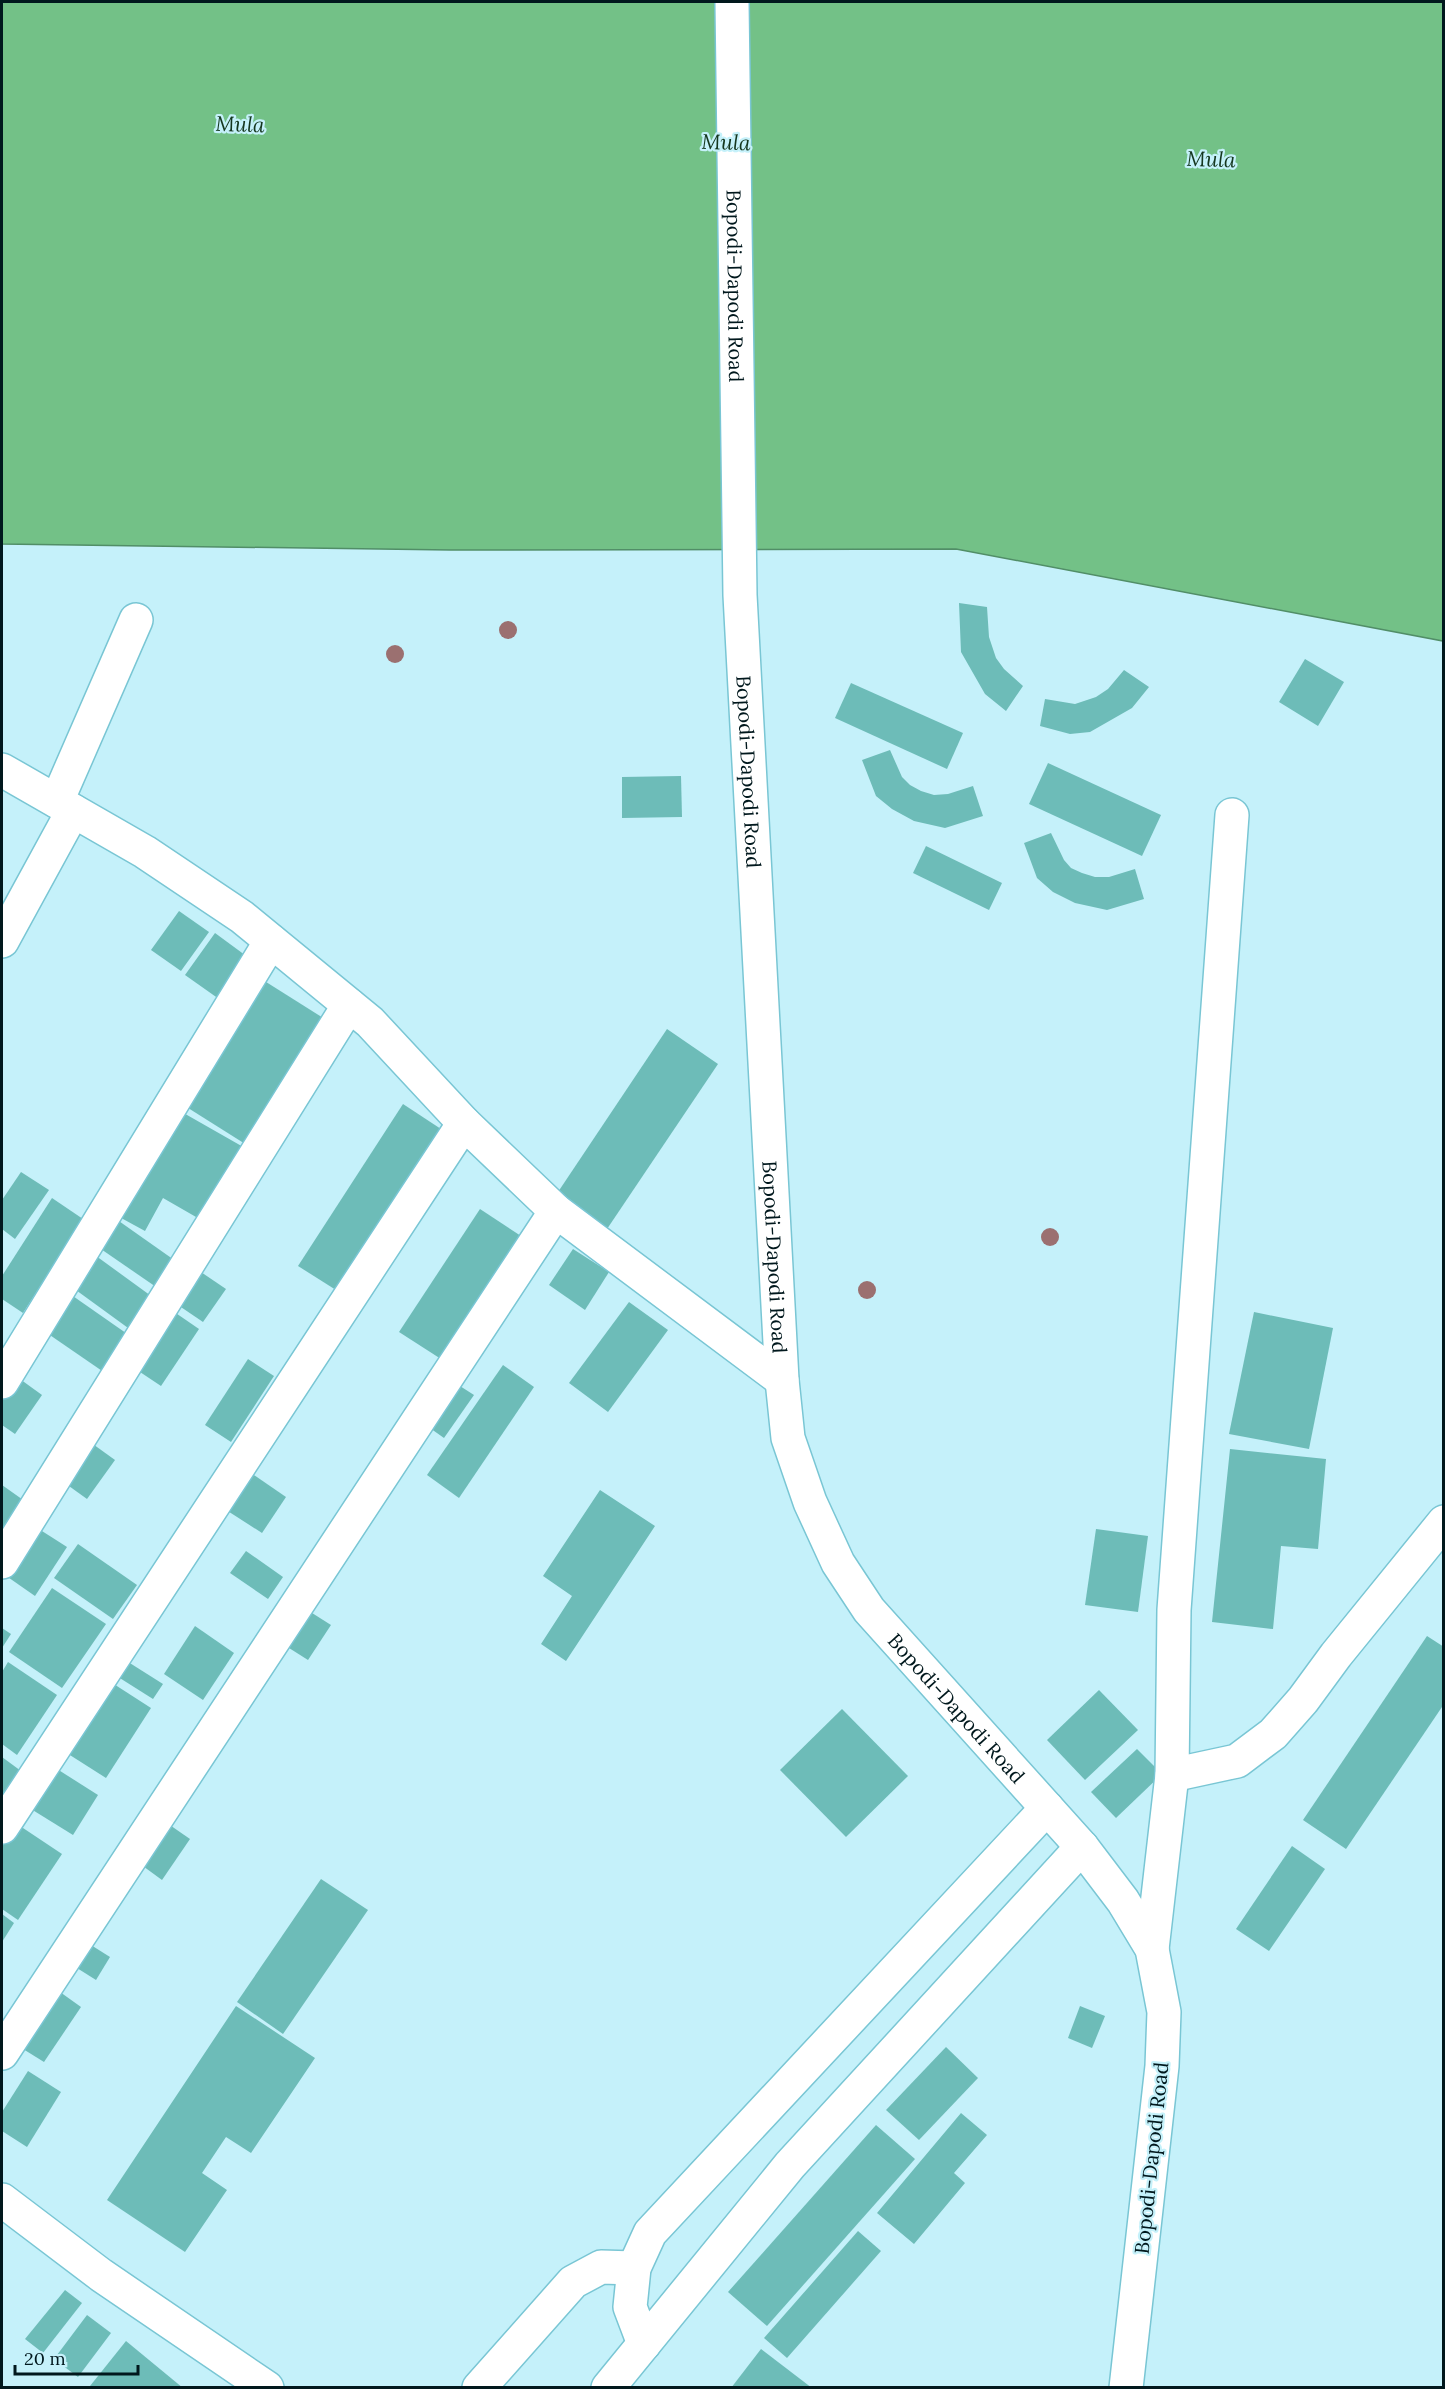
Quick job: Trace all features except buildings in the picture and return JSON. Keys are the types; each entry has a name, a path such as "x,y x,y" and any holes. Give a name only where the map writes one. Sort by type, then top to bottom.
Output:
{"street":[{"name":"Bopodi-Dapodi Road","path":"732,2 740,596 782,1380 788,1438 810,1502 838,1563 869,1610 1082,1846 1123,1901 1152,1949 1164,2012 1162,2066 1126,2388"},
{"path":"2,941 65,806 136,620"},
{"path":"2,770 145,852 242,917 370,1022 464,1123 556,1211 782,1380"},
{"path":"1152,1949 1172,1775 1174,1598 1232,815"},
{"path":"2,1382 271,941"},
{"path":"2,1562 349,1005"},
{"path":"2,1827 464,1123"},
{"path":"2,2053 556,1211"},
{"path":"1172,1775 1237,1761 1273,1734 1304,1700 1336,1655 1443,1522"},
{"path":"644,2344 630,2307 634,2268 650,2233 1047,1808"},
{"path":"608,2388 790,2164 1082,1846"},
{"path":"2,2200 101,2275 267,2388"},
{"path":"479,2388 573,2282 601,2267 634,2268"}],"water":[{"name":"Mula","path":"2,2 1443,2 1443,641 956,549 451,550 2,544"}]}
